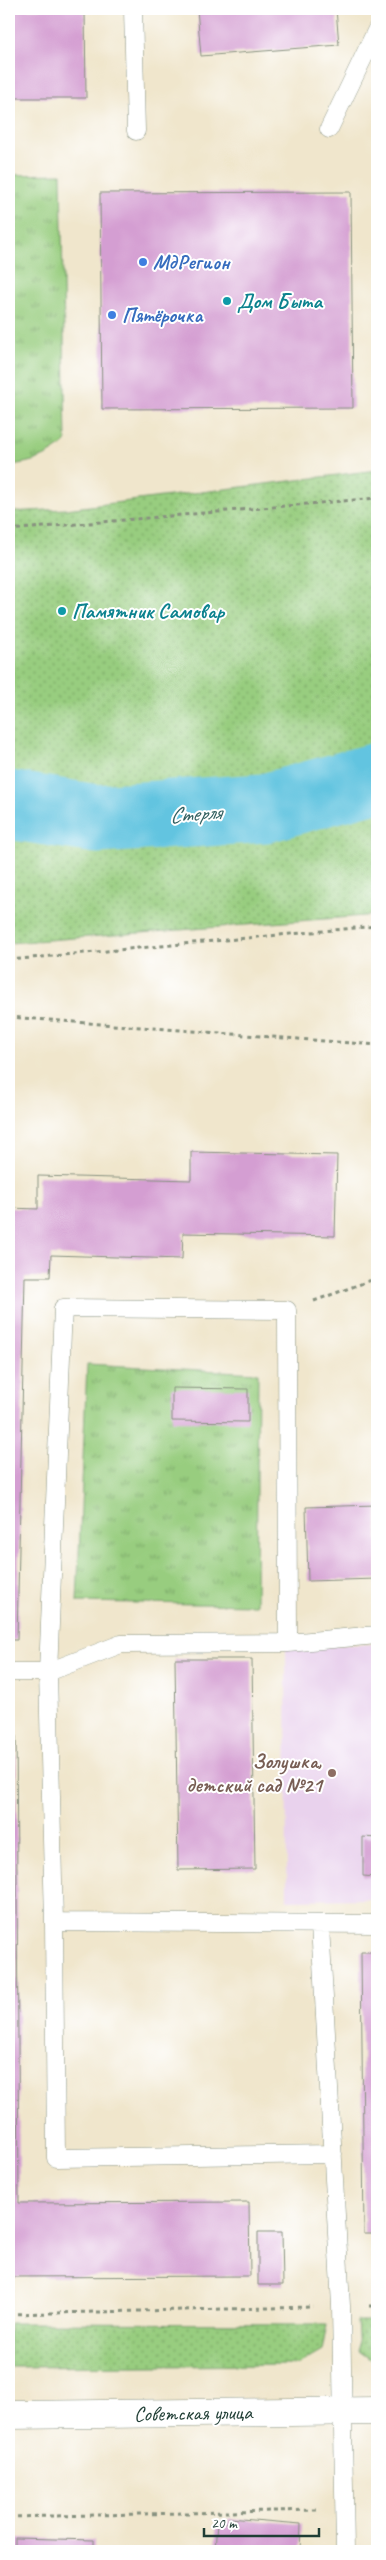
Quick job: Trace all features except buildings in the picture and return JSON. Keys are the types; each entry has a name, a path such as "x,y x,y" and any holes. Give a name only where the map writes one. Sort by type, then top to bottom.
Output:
{"street":[{"name":"Советская улица","path":"9,2415 377,2411"}],"lane":[{"path":"133,9 136,131"},
{"path":"329,129 377,29"},
{"path":"288,1642 287,1310 63,1308 48,1672 54,1922 56,2158 333,2154"},
{"path":"9,1672 48,1672 121,1644 288,1642 377,1635"},
{"path":"54,1922 377,1924"},
{"path":"320,1925 341,2306 346,2509 345,2551"}],"path":[{"path":"9,530 377,498"},
{"path":"9,960 377,926"},
{"path":"9,1017 377,1045"},
{"path":"287,1310 377,1278"},
{"path":"9,2314 377,2306"},
{"path":"9,2517 346,2509"}],"shaded area":[{"name":"Золушка, детский сад №21","path":"377,1644 377,1899 287,1900 286,1647"}],"green space":[{"path":"61,174 66,442 53,452 40,458 26,463 9,465 9,175"},
{"path":"377,470 377,766 262,802 98,809 9,796 9,512 66,509"},
{"path":"377,796 377,915 9,943 9,828 93,833 265,826"},
{"path":"87,1364 258,1373 256,1605 77,1602"},
{"path":"357,2321 377,2321 377,2364 359,2351"},
{"path":"9,2323 327,2324 322,2351 298,2365 9,2367"}],"waterway":[{"name":"Стерля","path":"9,805 97,819 265,808 377,777"}],"place":[{"name":"МдРегион","path":"143,262"},
{"name":"Дом Быта","path":"227,301"},
{"name":"Пятёрочка","path":"112,315"},
{"name":"Памятник Самовар","path":"62,611"},
{"name":"Золушка, детский сад №21","path":"332,1773"}]}
